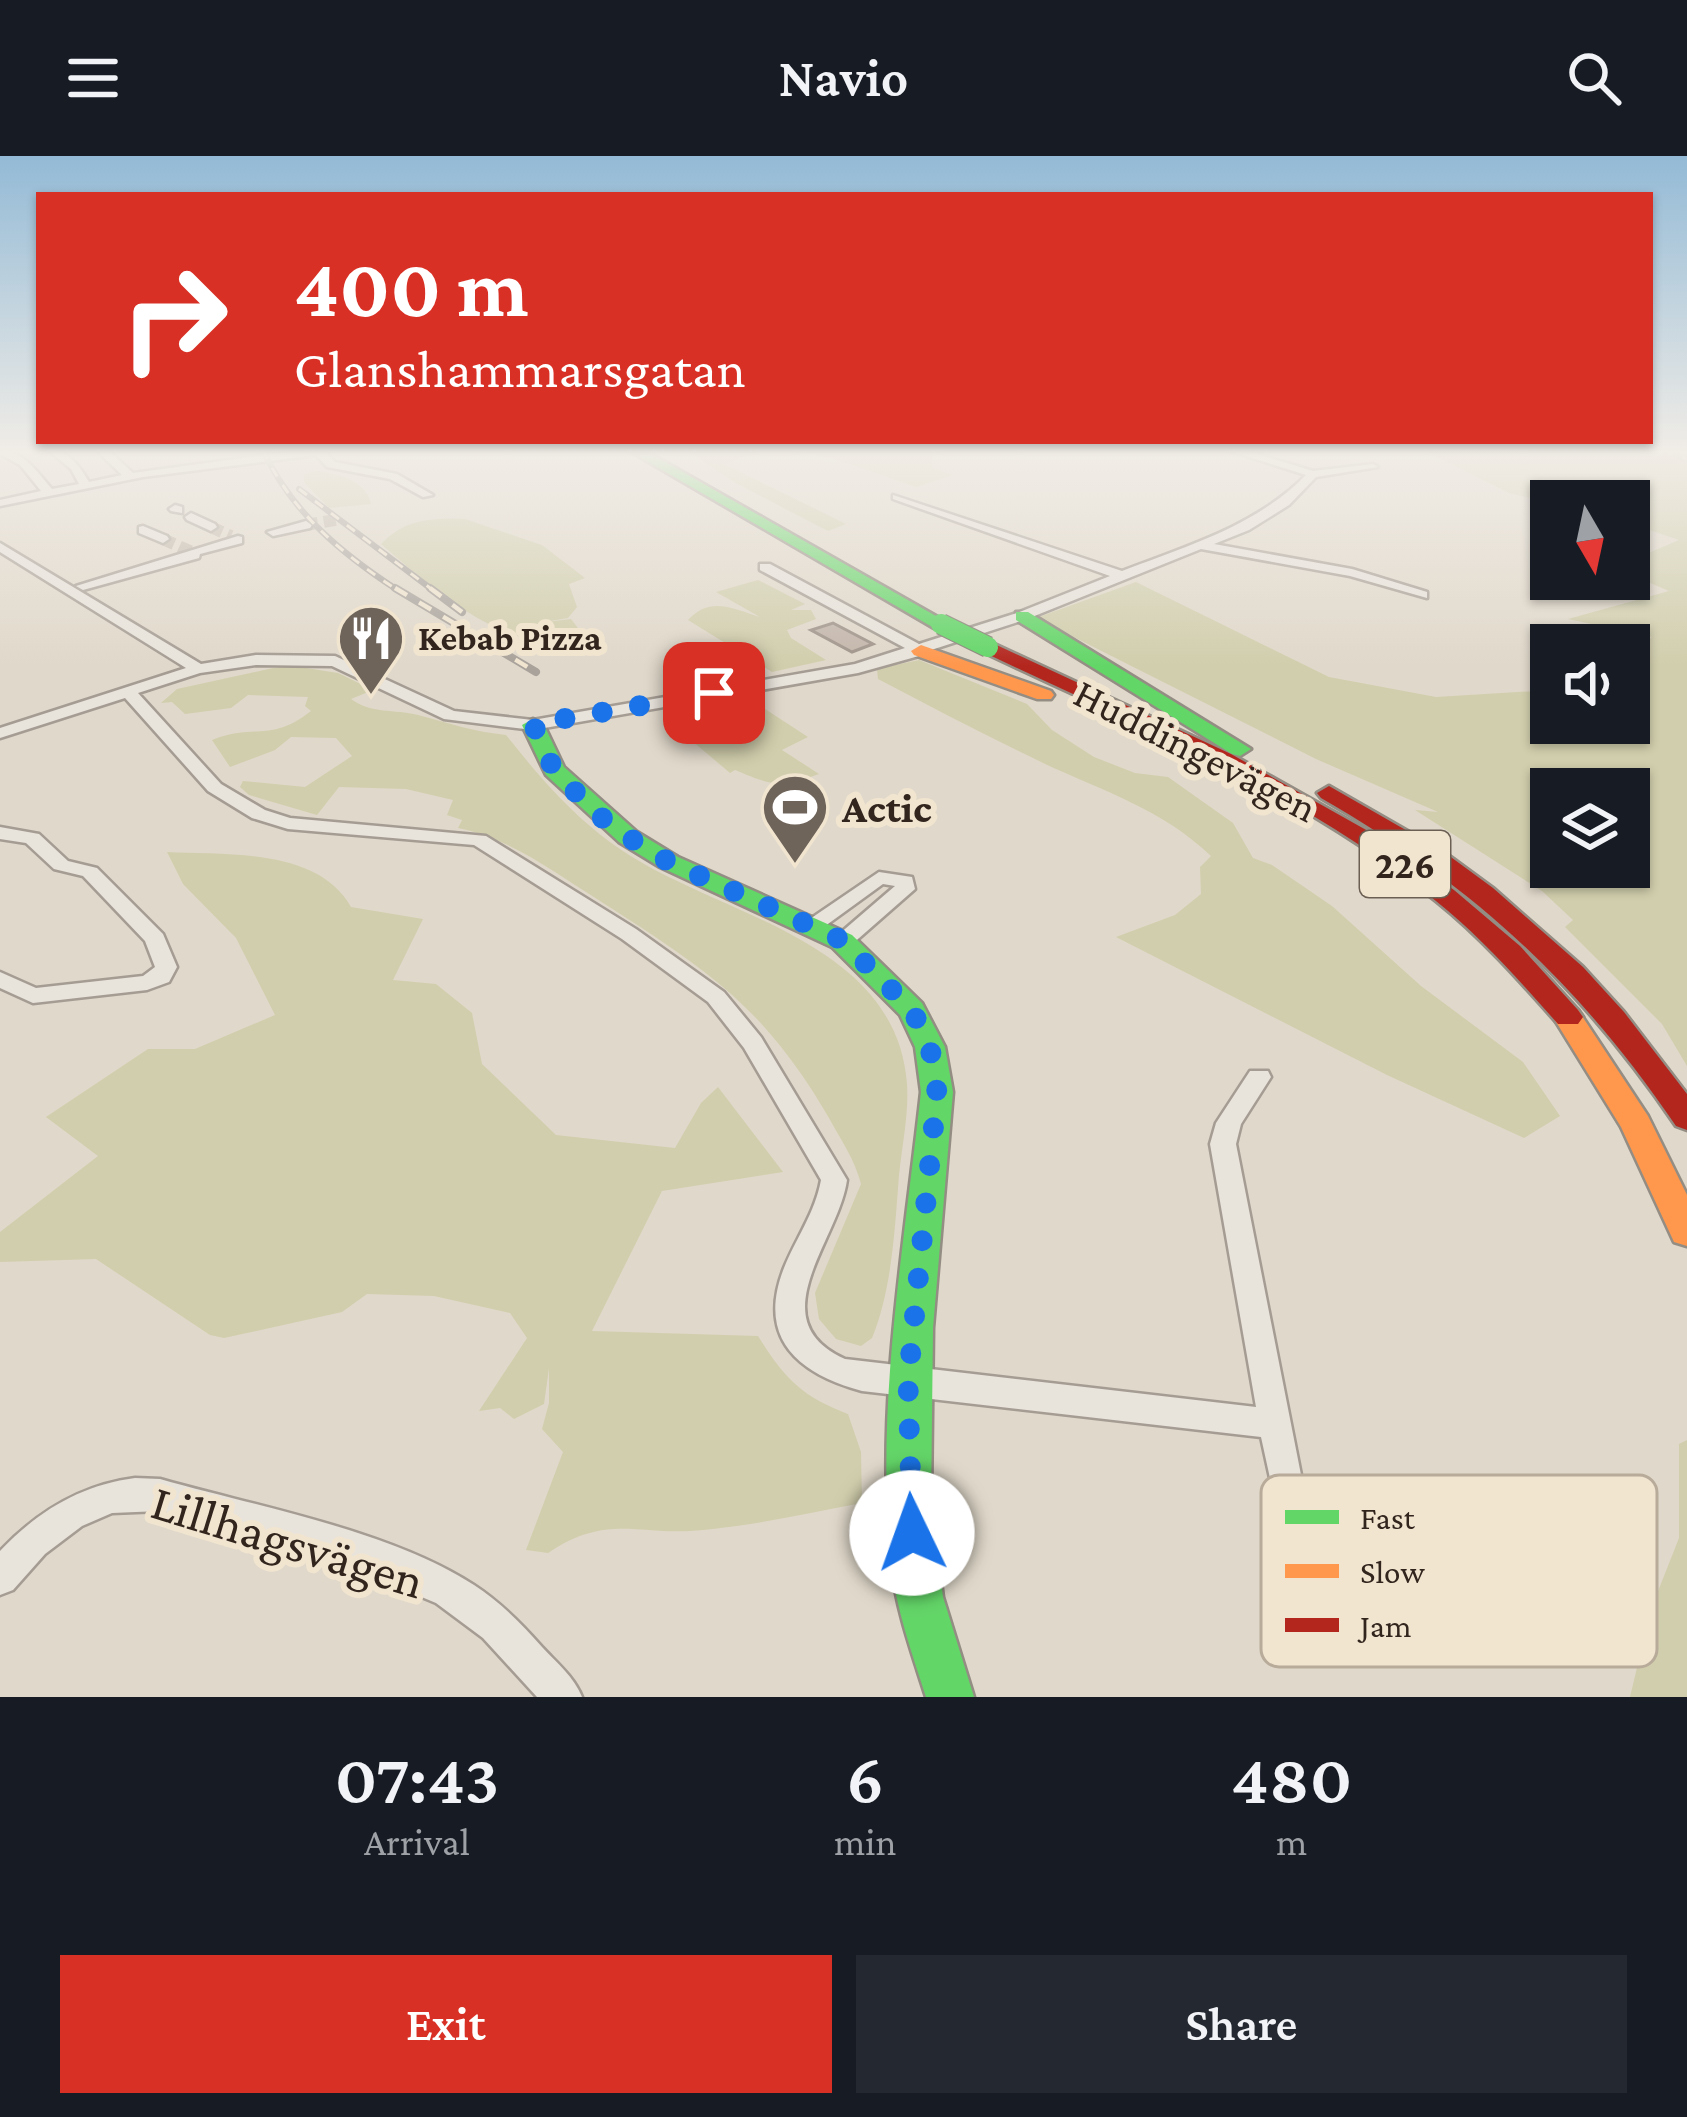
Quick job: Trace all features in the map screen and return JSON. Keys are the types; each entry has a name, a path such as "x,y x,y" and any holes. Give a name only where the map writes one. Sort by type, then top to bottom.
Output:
{"main road":[{"name":"Huddingevägen","path":"780,522 953,620 1007,634 1240,761 1397,858 1521,961 1580,1035 1625,1105 1687,1232"},
{"name":"Huddingevägen","path":"784,522 953,620"},
{"path":"921,651 1240,761"},
{"path":"533,724 554,770 597,814 669,862 842,940 912,1010 930,1047 937,1092 908,1381 909,1498 915,1568 950,1697"},
{"name":"Huddingevägen","path":"1240,761 1356,806 1489,892 1562,957 1625,1030 1687,1118"}],"street":[{"path":"202,522 211,526"},
{"path":"968,522 1122,576"},
{"path":"0,733 198,669 256,660 321,659 358,671 450,716 533,724 858,668 1007,634 1122,576 1252,522"},
{"path":"273,532 306,525"},
{"path":"143,530 163,539"},
{"path":"83,586 191,558 189,553 238,540 231,536"},
{"path":"1201,545 1352,573 1422,595"},
{"path":"0,547 198,669"},
{"path":"765,567 921,651"},
{"path":"128,692 224,799 259,816 288,823 479,839 629,934 716,997 753,1043 835,1180 832,1204 793,1282 790,1311 797,1340 814,1359 848,1376 1272,1424"},
{"path":"0,832 32,838 61,865 90,872 155,939 166,968 161,977 147,983 32,996 0,980"},
{"path":"814,925 879,878 895,876 905,881 905,889 842,940"},
{"path":"1259,1077 1229,1123 1222,1144 1284,1475"},
{"name":"Lillhagsvägen","path":"0,1577 52,1523 101,1499 138,1492 160,1495 367,1558 450,1591 495,1624 563,1697"}],"shaded area":[{"path":"419,522 474,522 542,545 585,578 569,584 577,607 568,618 538,623 571,619 581,632 571,637 572,644 556,643 539,626 539,642 496,628 455,604 381,544 399,529"},
{"path":"811,522 846,524 828,531"},
{"path":"1650,522 1687,522 1687,1066 1662,1024 1565,927 1573,920 1537,888 1650,888 1650,768 1530,768 1530,883 1415,810 1438,812 1316,759 1036,618 1136,582 1329,677 1436,697 1530,691 1530,744 1650,744 1650,624 1568,619 1669,591 1650,583 1650,552 1679,540 1650,530"},
{"path":"758,580 805,604 791,610 811,610 816,619 787,630 791,638 826,660 772,672 688,620 713,606 760,617 716,592"},
{"path":"919,660 1027,704 1052,730 1094,757 1135,773 1168,777 1233,823 1253,858 1272,865 1332,906 1421,986 1523,1062 1560,1116 1524,1138 1387,1075 1116,937 1175,915 1201,894 1200,867 1211,856 1152,813 878,679 877,669"},
{"path":"287,665 338,673 373,690 351,699 367,707 506,735 600,835 639,861 805,942 843,968 874,999 897,1037 907,1095 892,1258 872,1338 861,1346 836,1339 819,1319 815,1293 861,1184 855,1167 780,1045 728,992 669,946 547,867 496,840 458,828 462,820 447,815 453,800 406,789 339,787 317,815 249,795 240,787 243,781 305,787 352,756 336,738 291,737 275,750 230,767 212,740 284,727 311,711 305,706 308,697 248,695 231,708 185,714 172,702 161,703 177,689"},
{"path":"757,694 748,698 808,737 782,750 819,774 777,783 735,770 730,773 665,718 671,714 668,709"},
{"path":"167,852 242,855 294,864 336,888 351,907 423,919 393,980 436,984 472,1013 482,1064 556,1135 675,1148 701,1103 718,1087 783,1172 662,1191 592,1331 758,1336 796,1384 848,1414 861,1452 862,1503 703,1530 607,1530 589,1533 548,1553 526,1550 563,1452 542,1429 549,1403 549,1368 544,1404 514,1419 500,1408 479,1411 527,1338 510,1313 434,1296 367,1294 342,1312 224,1338 210,1335 96,1259 0,1262 0,1232 98,1156 46,1117 148,1049 195,1049 275,1015 236,938 183,884"},
{"path":"1687,1440 1687,1697 1630,1697 1637,1667 1657,1667 1657,1594 1679,1538 1679,1444"}],"building":[{"path":"833,623 873,644 852,652 811,630"}],"tunnel":[{"path":"306,525 323,522"},
{"path":"211,527 231,536"},
{"path":"163,539 192,552"}],"railway":[{"path":"312,522 399,591"},
{"path":"343,522 434,591"},
{"path":"395,588 536,672"},
{"path":"430,588 434,591"},
{"path":"434,591 462,612"}],"traffic: fast":[{"path":"761,522 941,624"},
{"path":"1022,616 1240,749"},
{"path":"941,624 988,647"},
{"path":"533,725 554,770 628,837 669,862 842,941 912,1010 930,1047 937,1092 913,1328 909,1504 920,1597 950,1697"}],"traffic: slow":[{"path":"921,651 1044,695"},
{"path":"1568,1017 1636,1124 1687,1232"}],"traffic: jam":[{"path":"988,647 1223,759 1375,845 1445,895 1510,952 1568,1017"},
{"path":"1329,793 1435,857 1529,932 1613,1018 1687,1118"}],"place":[{"name":"Kebab Pizza","path":"371,697"},
{"name":"Actic","path":"795,866"}],"route":[{"path":"714,693 533,724 554,770 597,814 669,862 842,940 912,1010 930,1047 937,1092 908,1381 912,1533"}]}
